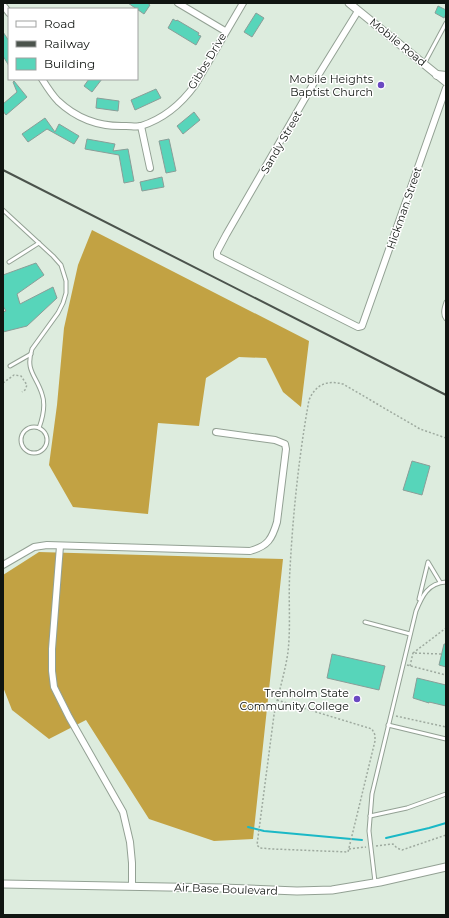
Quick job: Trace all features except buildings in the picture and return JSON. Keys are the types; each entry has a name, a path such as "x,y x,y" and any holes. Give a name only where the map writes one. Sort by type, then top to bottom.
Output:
{"main road":[{"path":"437,75 446,76"}],"street":[{"path":"178,3 225,31"},
{"name":"Gibbs Drive","path":"43,80 60,103 68,110 85,119 94,123 114,126 141,126 170,111 186,97 243,3"},
{"name":"Mobile Road","path":"349,3 446,82"},
{"name":"Sandy Street","path":"358,10 319,74 217,256 343,320 360,327"},
{"name":"Hickman Street","path":"360,327 446,88"},
{"path":"141,126 150,168"},
{"path":"3,565 34,547 47,545 250,551 266,544 274,532 277,522 286,449 285,444 276,440 216,432"},
{"path":"60,546 52,649 54,687 122,812 130,842 132,886"},
{"name":"Air Base Boulevard","path":"3,884 325,890 345,889 423,874 446,867"}],"lane":[{"path":"424,64 446,23"},
{"path":"3,210 61,265 66,281 66,292 63,303 58,313 32,349 31,354 30,364 32,373 44,401 43,417 39,428"},
{"path":"9,262 39,243"},
{"path":"446,302 444,316 446,319"},
{"path":"10,366 31,354"},
{"path":"29,428 39,428 45,432 47,436 47,445 42,452 37,454 29,453 25,450 21,442 22,434 29,428"},
{"path":"375,883 369,831 372,794 428,562 440,582"},
{"path":"416,611 422,596 430,587 440,582 446,582"},
{"path":"365,622 410,634"},
{"path":"388,725 446,739"},
{"path":"370,816 407,808 446,794"}],"path":[{"path":"3,383 14,375 21,376 27,385 25,390 22,392"},
{"path":"277,700 372,729 375,735 375,741 348,852 262,848 257,845 277,700 288,652 290,634 290,570 294,520 306,414 309,400 312,392 317,387 326,383 336,382 343,384 420,429 446,438"},
{"path":"410,666 413,653 446,628"},
{"path":"413,653 441,654"},
{"path":"403,665 446,674"},
{"path":"391,714 446,727"},
{"path":"348,849 391,844 402,850 446,835"}],"shaded area":[{"path":"92,230 309,341 301,407 283,392 266,358 239,357 206,378 199,426 158,423 148,514 73,507 49,465 57,405 64,328 78,265"},
{"path":"39,552 283,559 253,839 214,841 149,819 86,720 49,739 12,710 3,687 3,575"}],"waterway":[{"path":"386,838 446,823"},
{"path":"248,827 264,831 362,840"}],"railway":[{"path":"3,170 446,395"}],"place":[{"name":"Mobile Heights Baptist Church","path":"381,85"},
{"name":"Trenholm State Community College","path":"357,699"}]}
